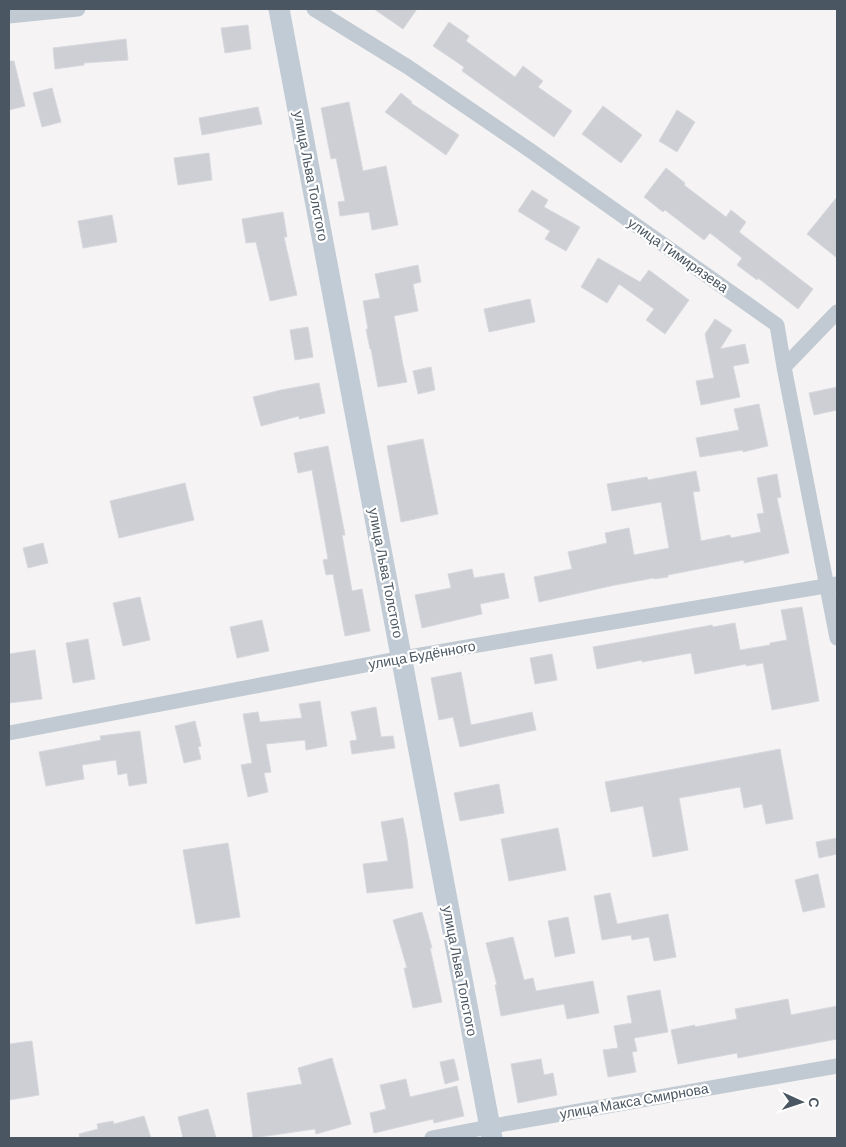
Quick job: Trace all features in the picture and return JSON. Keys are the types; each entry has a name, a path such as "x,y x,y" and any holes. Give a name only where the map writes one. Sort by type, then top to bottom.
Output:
{"street":[{"path":"9,16 78,9"},
{"name":"улица Льва Толстого","path":"279,9 491,1132"},
{"name":"улица Тимирязева","path":"314,9 408,66 777,325 784,367 832,585 837,638"},
{"path":"784,367 837,312"},
{"name":"улица Будённого","path":"9,733 402,658 832,585"},
{"name":"улица Макса Смирнова","path":"432,1138 491,1132 837,1066"}],"building":[{"path":"374,9 417,9 403,29"},
{"path":"449,22 469,36 466,41 515,77 523,66 543,81 538,87 572,111 554,137 462,71 464,67 433,46"},
{"path":"248,25 251,49 225,53 221,28"},
{"path":"126,39 128,60 84,63 84,65 55,69 53,48"},
{"path":"9,61 14,61 25,106 9,110"},
{"path":"52,88 61,122 42,127 33,93"},
{"path":"401,93 411,103 459,135 446,155 385,112"},
{"path":"349,102 363,171 386,166 398,225 372,230 369,212 340,216 338,202 345,201 336,158 331,159 321,108"},
{"path":"603,106 642,135 621,163 582,134"},
{"path":"258,107 262,124 202,135 199,118"},
{"path":"677,110 695,122 677,152 659,141"},
{"path":"209,153 212,180 178,185 174,158"},
{"path":"666,168 685,183 684,185 726,217 731,210 746,222 739,232 813,289 798,309 758,278 757,280 737,265 742,258 710,233 704,240 665,210 663,212 644,197"},
{"path":"532,190 548,200 544,207 580,227 566,251 545,239 550,231 518,211"},
{"path":"837,197 837,258 807,234"},
{"path":"283,212 287,237 284,237 297,295 270,301 256,242 246,243 242,219"},
{"path":"112,215 117,242 83,248 78,221"},
{"path":"598,258 640,282 649,270 689,300 665,334 646,320 654,309 619,284 607,303 581,287"},
{"path":"418,265 421,282 413,284 418,311 394,316 407,382 378,387 366,329 368,329 363,301 380,298 375,274"},
{"path":"530,299 535,322 489,332 484,309"},
{"path":"715,319 732,330 720,349 745,344 749,363 733,366 740,397 701,405 696,381 714,378 705,334"},
{"path":"308,327 313,357 295,360 290,330"},
{"path":"431,367 435,390 418,394 413,371"},
{"path":"319,383 325,413 299,419 299,416 261,426 253,397"},
{"path":"837,387 837,410 814,415 809,393"},
{"path":"759,404 768,446 743,452 743,450 700,457 696,438 739,430 734,409"},
{"path":"423,439 438,514 401,522 387,446"},
{"path":"328,446 345,535 342,535 352,591 362,589 370,631 345,636 333,574 326,575 323,560 328,559 312,470 298,473 294,453"},
{"path":"696,471 700,491 693,492 701,541 730,535 731,538 761,532 757,514 764,513 757,478 777,474 781,497 777,498 789,553 744,563 744,560 668,575 668,577 615,585 539,602 534,577 572,569 568,552 607,543 605,533 629,528 634,555 669,548 661,502 612,511 607,484 647,477 648,480"},
{"path":"185,483 194,520 119,538 110,501"},
{"path":"43,543 48,563 28,568 23,548"},
{"path":"472,569 474,578 504,573 509,598 480,604 482,614 422,628 415,595 451,588 448,574"},
{"path":"140,597 150,640 123,646 113,603"},
{"path":"802,607 819,701 772,710 763,663 746,666 746,664 695,674 691,653 597,669 593,647 712,625 713,627 735,623 740,650 787,640 781,610"},
{"path":"262,620 269,651 237,658 230,627"},
{"path":"88,639 95,679 73,683 66,643"},
{"path":"35,650 42,699 9,703 9,654"},
{"path":"552,654 557,680 535,684 530,658"},
{"path":"461,672 471,725 532,712 536,730 460,747 453,717 439,720 431,678"},
{"path":"320,701 327,746 306,750 305,740 266,744 271,772 264,773 268,792 248,797 241,765 252,763 243,714 258,712 260,722 302,718 299,704"},
{"path":"376,707 381,737 393,736 395,748 352,754 350,741 357,740 351,712"},
{"path":"195,721 201,746 198,747 201,759 184,763 175,726"},
{"path":"140,731 147,783 129,786 127,773 118,775 116,760 82,765 84,779 46,786 39,752 101,740 100,736"},
{"path":"780,749 793,819 766,824 762,804 744,808 740,787 679,798 688,850 653,857 643,806 611,812 605,782"},
{"path":"499,784 504,813 460,821 454,793"},
{"path":"403,818 413,888 367,893 363,864 388,861 381,822"},
{"path":"558,828 566,870 509,881 501,839"},
{"path":"837,838 837,854 819,858 816,842"},
{"path":"228,843 240,917 196,924 183,850"},
{"path":"818,874 825,907 803,912 795,880"},
{"path":"610,893 617,924 668,914 676,957 654,961 649,937 632,940 631,935 602,940 594,896"},
{"path":"422,912 432,948 430,948 442,1002 413,1008 404,968 407,968 393,920"},
{"path":"568,917 575,953 555,957 548,921"},
{"path":"513,937 524,980 533,978 536,991 593,981 599,1013 567,1019 564,1004 501,1016 495,985 497,985 486,943"},
{"path":"660,990 668,1032 634,1038 637,1051 632,1052 636,1072 608,1077 603,1050 618,1048 614,1026 632,1023 627,996"},
{"path":"788,999 791,1015 837,1006 837,1039 738,1058 737,1053 678,1064 671,1030 737,1019 735,1009"},
{"path":"32,1041 39,1095 9,1100 9,1044"},
{"path":"332,1058 351,1124 316,1134 315,1129 253,1138 247,1093 302,1084 298,1068"},
{"path":"454,1059 459,1080 445,1084 440,1062"},
{"path":"541,1059 544,1075 553,1073 557,1095 518,1103 511,1064"},
{"path":"406,1079 410,1097 457,1086 464,1116 434,1123 433,1119 374,1133 370,1113 386,1109 380,1085"},
{"path":"208,1109 216,1138 183,1138 178,1117"},
{"path":"144,1116 151,1138 80,1138 79,1134 98,1129 97,1124 113,1121 114,1124"}]}
